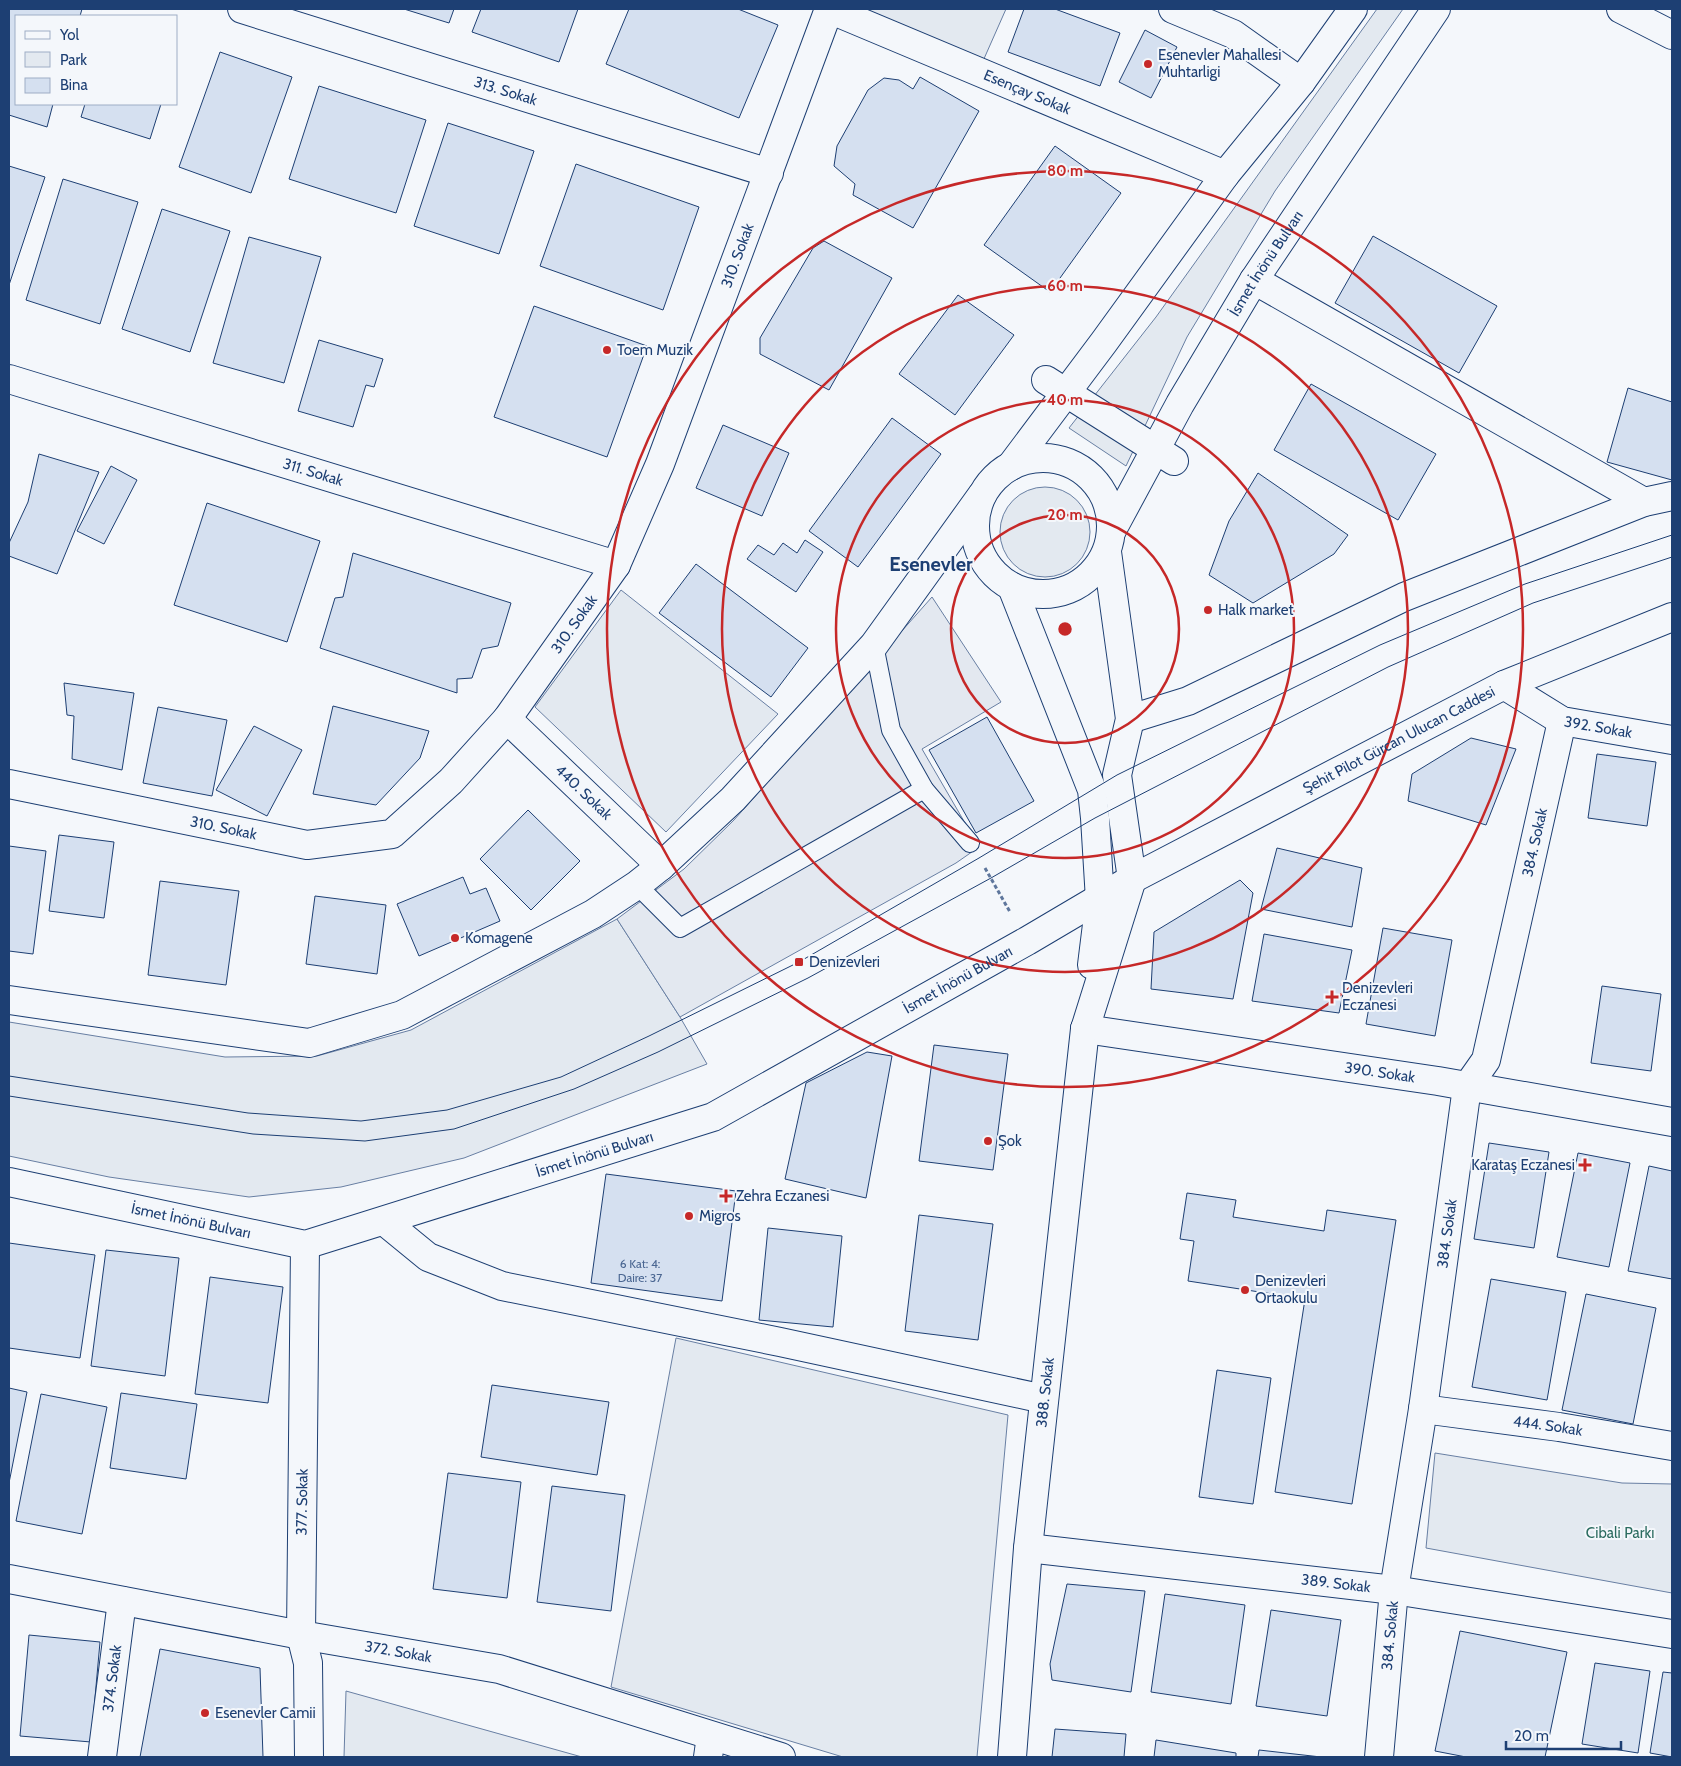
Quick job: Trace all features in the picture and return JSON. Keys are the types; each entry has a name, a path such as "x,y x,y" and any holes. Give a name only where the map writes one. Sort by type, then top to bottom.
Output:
{"street":[{"name":"313. Sokak","path":"242,9 769,173"},
{"name":"310. Sokak","path":"9,784 307,845 392,834 451,781 507,719 616,564 660,464 829,9"},
{"name":"Esençay Sokak","path":"829,9 1225,175"},
{"path":"1173,9 1233,34 1301,82"},
{"path":"1011,466 1056,387 1301,82 1353,9"},
{"name":"İsmet İnönü Bulvarı","path":"1109,541 1165,455 1180,404 1254,280 1436,9"},
{"path":"1621,9 1672,35"},
{"path":"1254,280 1644,502"},
{"name":"311. Sokak","path":"9,379 616,564"},
{"path":"1056,387 1165,455"},
{"path":"9,1000 309,1043 402,1015 593,914 637,885 660,866 732,799 874,646 990,483 1011,466 1031,459 1051,459 1071,464 1088,474 1102,491 1110,509 1109,541 1130,718 1117,774 1132,879 1085,1029"},
{"path":"982,494 975,520 978,547 991,570 1012,587 1033,594 1056,594 1077,586 1095,572 1109,541"},
{"path":"1130,718 1188,701 1404,597 1644,502 1672,496"},
{"path":"1012,587 1092,790 1100,900 1085,1029"},
{"name":"Şehit Pilot Gürcan Ulucan Caddesi","path":"1132,879 1504,685 1672,617"},
{"name":"392. Sokak","path":"1504,685 1562,721 1672,740"},
{"name":"440. Sokak","path":"507,719 660,866"},
{"name":"384. Sokak","path":"1379,1757 1394,1590 1423,1409 1467,1087 1486,1060 1562,721"},
{"name":"İsmet İnönü Bulvarı","path":"9,1182 304,1245 713,1117 1100,900 1132,879"},
{"name":"390. Sokak","path":"1085,1029 1467,1087 1672,1122"},
{"name":"388. Sokak","path":"1012,1757 1028,1548 1085,1029"},
{"path":"384,1221 428,1257 502,1286 780,1342 1044,1399"},
{"name":"377. Sokak","path":"304,1245 301,1635 308,1663 309,1757"},
{"name":"444. Sokak","path":"1423,1409 1559,1427 1672,1446"},
{"name":"389. Sokak","path":"1028,1548 1394,1590 1672,1634"},
{"name":"372. Sokak","path":"9,1579 301,1635 498,1669 710,1747 781,1757"},
{"name":"374. Sokak","path":"102,1757 122,1601"}],"lane":[{"path":"874,646 890,730 924,788 970,843"},
{"path":"637,885 680,928 924,788"}],"path":[{"path":"970,843 1026,941"}],"green space":[{"path":"862,9 1006,9 983,61"},
{"path":"1377,9 1403,9 1275,191 1187,337 1126,466 1069,428 1156,317"},
{"path":"1045,487 1062,491 1077,500 1086,515 1090,532 1086,549 1077,564 1062,573 1045,577 1028,573 1013,564 1004,549 1000,532 1004,515 1013,500 1028,491"},
{"path":"621,590 778,714 666,832 535,707"},
{"path":"617,919 680,1017 707,1064 464,1158 341,1187 249,1197 109,1177 9,1156 9,1022 225,1057 317,1056 411,1030"},
{"path":"676,1338 1008,1415 977,1757 843,1757 611,1687"},
{"name":"Cibali Parkı","path":"1435,1453 1622,1483 1672,1484 1672,1593 1426,1548"},
{"path":"346,1691 582,1757 344,1757"}],"shaded area":[{"path":"932,597 1001,702 922,749 979,847 956,863 680,1017 617,919 684,869 734,820"}],"building":[{"path":"9,9 82,9 80,15 15,15 15,105 53,105 47,127 9,115"},
{"path":"404,9 454,9 449,23"},
{"path":"481,9 578,9 559,62 472,32"},
{"path":"629,9 738,9 778,25 739,118 606,64"},
{"path":"1024,9 1055,9 1120,33 1100,86 1008,52"},
{"name":"Esenevler Mahallesi Muhtarligi","path":"1145,30 1177,47 1151,98 1119,82"},
{"path":"220,52 292,77 251,193 179,167"},
{"path":"920,77 979,111 913,228 853,195 855,184 834,166 837,146 868,90 884,78 899,80 913,89"},
{"path":"319,86 426,120 396,213 289,179"},
{"path":"85,105 161,105 150,139 81,117"},
{"path":"448,123 534,151 499,254 414,226"},
{"path":"1055,146 1121,193 1050,292 984,245"},
{"path":"576,164 699,207 663,310 540,266"},
{"path":"9,166 45,177 9,285"},
{"path":"63,179 138,202 100,324 26,300"},
{"path":"162,209 230,231 190,352 122,329"},
{"path":"1373,236 1497,306 1459,373 1335,303"},
{"path":"249,237 321,257 284,383 213,363"},
{"path":"824,241 892,278 829,390 760,354 760,338 813,248"},
{"path":"958,295 1014,335 955,415 899,374"},
{"path":"534,306 647,346 607,457 494,417"},
{"path":"319,340 383,359 374,387 366,385 353,427 298,411"},
{"path":"1311,384 1436,454 1398,520 1274,450"},
{"path":"1628,388 1672,402 1672,480 1607,462"},
{"path":"892,418 941,454 858,567 809,531"},
{"path":"723,425 789,453 762,516 696,488"},
{"path":"39,454 99,472 57,574 9,556 9,543 28,502"},
{"path":"111,466 137,480 104,544 77,531"},
{"path":"1258,473 1348,535 1334,554 1253,603 1209,575 1229,521"},
{"path":"207,503 320,541 287,642 174,605"},
{"path":"805,540 823,552 796,592 747,559 758,545 774,555 783,543 797,553"},
{"path":"353,553 511,603 498,646 482,649 472,678 457,679 457,693 320,648 335,598 343,597"},
{"path":"696,564 808,648 771,697 659,613"},
{"path":"64,683 134,693 122,770 72,759 74,716 67,715"},
{"path":"333,706 429,731 420,758 376,805 313,794"},
{"path":"158,707 227,720 212,796 143,783"},
{"path":"987,717 1034,801 976,833 929,750"},
{"path":"254,726 302,750 267,816 216,790"},
{"path":"1471,738 1516,749 1486,825 1408,801 1412,774"},
{"path":"1597,754 1656,762 1647,826 1588,818"},
{"path":"528,810 580,861 531,910 480,859"},
{"path":"59,835 114,842 104,918 49,911"},
{"path":"9,846 46,851 33,954 9,951"},
{"path":"1277,848 1362,868 1352,927 1261,909"},
{"path":"463,877 470,894 486,888 500,921 419,956 397,904"},
{"path":"1240,880 1253,893 1233,999 1151,989 1154,932"},
{"path":"160,881 239,891 226,985 148,975"},
{"path":"315,896 386,905 377,974 306,964"},
{"path":"1383,928 1452,940 1435,1036 1366,1024"},
{"path":"1264,934 1352,950 1339,1013 1252,1001"},
{"path":"1602,986 1661,994 1651,1071 1591,1063"},
{"path":"934,1045 1008,1054 993,1170 919,1161"},
{"path":"867,1052 892,1056 866,1198 785,1179 806,1083"},
{"path":"1489,1143 1549,1152 1534,1248 1474,1239"},
{"path":"1578,1153 1630,1163 1609,1267 1557,1257"},
{"path":"1649,1166 1672,1171 1672,1279 1628,1271"},
{"path":"606,1174 736,1191 722,1301 591,1283"},
{"name":"Denizevleri Ortaokulu","path":"1187,1193 1236,1200 1233,1217 1324,1231 1327,1210 1396,1220 1352,1504 1275,1492 1305,1299 1188,1281 1194,1241 1180,1239"},
{"path":"919,1215 993,1224 978,1340 905,1331"},
{"path":"768,1228 842,1236 833,1327 759,1320"},
{"path":"9,1243 95,1255 80,1358 9,1348"},
{"path":"106,1250 179,1258 165,1376 91,1366"},
{"path":"210,1277 283,1287 268,1403 195,1394"},
{"path":"1491,1279 1566,1292 1547,1400 1472,1387"},
{"path":"1586,1294 1656,1308 1633,1424 1562,1410"},
{"path":"1217,1370 1271,1378 1253,1504 1199,1497"},
{"path":"492,1385 609,1402 597,1475 481,1457"},
{"path":"9,1388 27,1392 9,1483"},
{"path":"121,1393 197,1404 186,1479 110,1468"},
{"path":"41,1394 107,1407 82,1534 16,1521"},
{"path":"448,1473 521,1482 507,1598 433,1589"},
{"path":"552,1486 625,1495 611,1611 537,1602"},
{"path":"1067,1584 1145,1591 1131,1692 1052,1680 1050,1664"},
{"path":"1165,1594 1245,1605 1231,1704 1151,1692"},
{"path":"1271,1610 1341,1620 1327,1716 1256,1706"},
{"path":"1460,1631 1567,1652 1545,1757 1466,1757 1435,1751"},
{"path":"29,1635 100,1642 91,1742 20,1736"},
{"name":"Esenevler Camii","path":"160,1649 260,1668 263,1757 140,1757"},
{"path":"1595,1663 1650,1671 1638,1753 1582,1744"},
{"path":"1663,1672 1672,1673 1672,1757 1650,1753"},
{"path":"1055,1729 1126,1734 1124,1757 1052,1757"},
{"path":"1156,1740 1236,1753 1236,1757 1154,1757"},
{"path":"1259,1750 1321,1757 1258,1757"}],"tram line":[{"path":"9,1076 248,1113 361,1121 447,1110 561,1077 799,962 979,858 1117,775 1380,645 1525,584 1672,535"},
{"path":"9,1096 253,1134 365,1141 454,1129 574,1089 658,1052 808,978 991,878 1095,818 1388,667 1533,603 1672,557"}],"place":[{"name":"Esenevler Mahallesi Muhtarligi","path":"1148,64"},
{"name":"Toem Muzik","path":"607,350"},
{"name":"Halk market","path":"1208,610"},
{"name":"Komagene","path":"455,938"},
{"name":"Denizevleri","path":"799,962"},
{"name":"Denizevleri Eczanesi","path":"1332,997"},
{"name":"Şok","path":"988,1141"},
{"name":"Karataş Eczanesi","path":"1585,1165"},
{"name":"Zehra Eczanesi","path":"726,1196"},
{"name":"Migros","path":"689,1216"},
{"name":"Denizevleri Ortaokulu","path":"1245,1290"},
{"name":"Esenevler Camii","path":"205,1713"}],"district":[{"name":"Esenevler","path":"931,564"}]}
